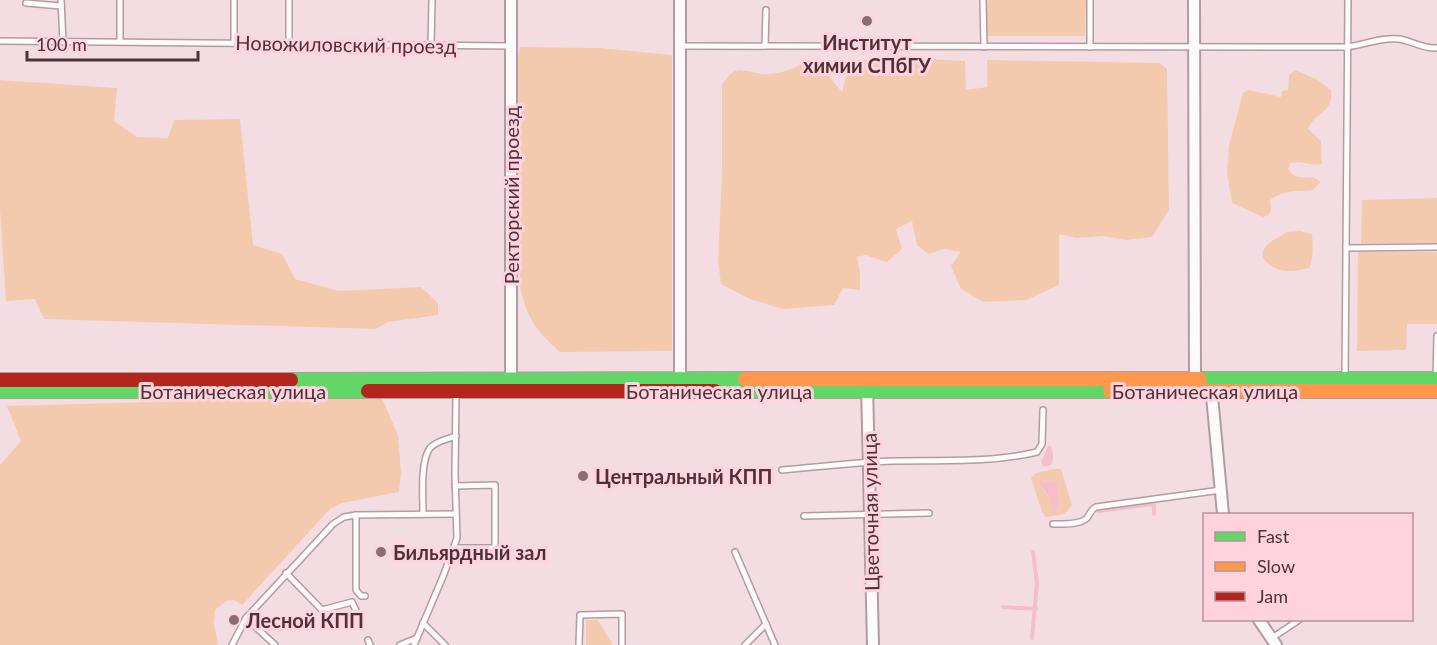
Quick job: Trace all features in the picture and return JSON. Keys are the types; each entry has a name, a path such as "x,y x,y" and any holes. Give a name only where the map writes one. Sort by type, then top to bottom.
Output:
{"street":[{"name":"Ректорский проезд","path":"511,0 511,385"},
{"path":"680,0 680,385"},
{"path":"1194,0 1195,385"},
{"name":"Ботаническая улица","path":"0,380 456,385 1437,385"},
{"name":"Ботаническая улица","path":"0,391 456,385"},
{"name":"Цветочная улица","path":"867,385 873,645"},
{"path":"1211,385 1223,513"},
{"path":"1260,621 1274,642"}],"lane":[{"path":"120,0 120,42"},
{"path":"234,0 234,43"},
{"path":"289,44 290,0"},
{"path":"431,45 432,0"},
{"path":"983,0 984,47"},
{"path":"1090,0 1090,47"},
{"path":"1344,385 1348,0"},
{"path":"26,3 61,3 63,42"},
{"path":"765,46 766,10"},
{"path":"680,46 1346,47 1385,38 1401,39 1423,47 1437,48"},
{"name":"Новожиловский проезд","path":"0,41 511,46"},
{"path":"1346,248 1437,247"},
{"path":"1437,336 1437,385"},
{"path":"414,645 457,538 456,385"},
{"path":"782,470 869,462 977,459 1025,455 1037,452 1042,444 1043,410"},
{"path":"423,514 426,459 430,449 437,443 456,435"},
{"path":"454,548 495,548 495,485 455,486"},
{"path":"1053,524 1082,521 1096,507 1221,490"},
{"path":"804,516 929,513"},
{"path":"232,645 246,618 333,524 344,517 456,514"},
{"path":"356,515 356,590 361,596 365,596"},
{"path":"735,552 775,645"},
{"path":"286,573 322,610 352,602 358,615"},
{"path":"579,645 580,615 622,614 622,645"},
{"path":"246,618 275,645"},
{"path":"1274,642 1298,621"},
{"path":"423,623 445,645"},
{"path":"746,645 766,624"},
{"path":"400,645 417,638"}],"shaded area":[{"path":"986,0 1086,0 1085,34 1084,36 987,36"},
{"path":"520,47 600,48 672,55 672,351 560,352 538,330 529,315 520,286 518,58"},
{"path":"864,60 965,61 966,90 987,87 987,60 1160,63 1167,69 1169,210 1152,237 1126,240 1103,236 1076,238 1059,234 1059,285 1026,300 983,302 961,289 951,266 961,252 944,249 928,254 917,245 912,221 896,229 902,249 887,262 865,255 857,257 860,290 843,288 834,305 783,309 750,299 721,284 718,261 722,173 722,85 727,78 740,70 774,74 805,63 826,73 842,92 848,68"},
{"path":"1295,70 1318,80 1331,90 1330,103 1308,129 1321,141 1322,164 1294,162 1290,163 1288,169 1296,176 1321,182 1313,190 1276,196 1270,200 1271,210 1268,215 1263,217 1232,203 1227,173 1229,145 1243,93 1248,90 1281,97 1282,91 1288,90 1289,75"},
{"path":"0,80 117,88 114,121 137,137 168,138 174,120 240,119 253,245 282,254 295,279 339,291 421,287 438,303 438,315 388,322 376,329 44,319 35,299 6,301 0,210"},
{"path":"1437,198 1437,243 1361,243 1362,200"},
{"path":"1300,231 1312,234 1313,247 1309,268 1285,271 1265,260 1263,251 1268,244 1286,232"},
{"path":"1358,252 1437,252 1437,324 1407,324 1406,350 1357,351"},
{"path":"381,396 398,435 401,473 399,492 342,503 330,509 242,605 234,600 226,601 215,610 214,624 218,645 0,645 0,465 21,441 7,406"},
{"path":"1048,446 1052,448 1053,461 1051,465 1044,467 1041,462"},
{"path":"1061,469 1072,505 1065,514 1046,517 1042,512 1031,478 1036,473","holes":["1040,479 1046,482 1058,481 1057,493 1060,501 1056,513 1053,513 1050,498 1043,490"]},
{"path":"1040,479 1046,482 1058,481 1057,493 1060,501 1053,515 1050,498 1038,482"},
{"path":"586,620 598,620 613,645 586,645"}],"waterway":[{"path":"1098,511 1154,504 1154,514"},
{"path":"1032,638 1037,583 1033,552"},
{"path":"1003,607 1036,609"}],"traffic: fast":[{"path":"291,380 745,379"},
{"path":"1200,379 1437,379"},
{"path":"0,391 368,391"},
{"path":"715,391 1110,391"}],"traffic: slow":[{"path":"745,379 1200,379"},
{"path":"1110,391 1437,391"}],"traffic: jam":[{"path":"0,380 291,380"},
{"path":"368,391 715,391"}],"place":[{"name":"Институт химии СПбГУ","path":"867,21"},
{"name":"Центральный КПП","path":"583,476"},
{"name":"Бильярдный зал","path":"381,552"},
{"name":"Лесной КПП","path":"234,620"}]}
